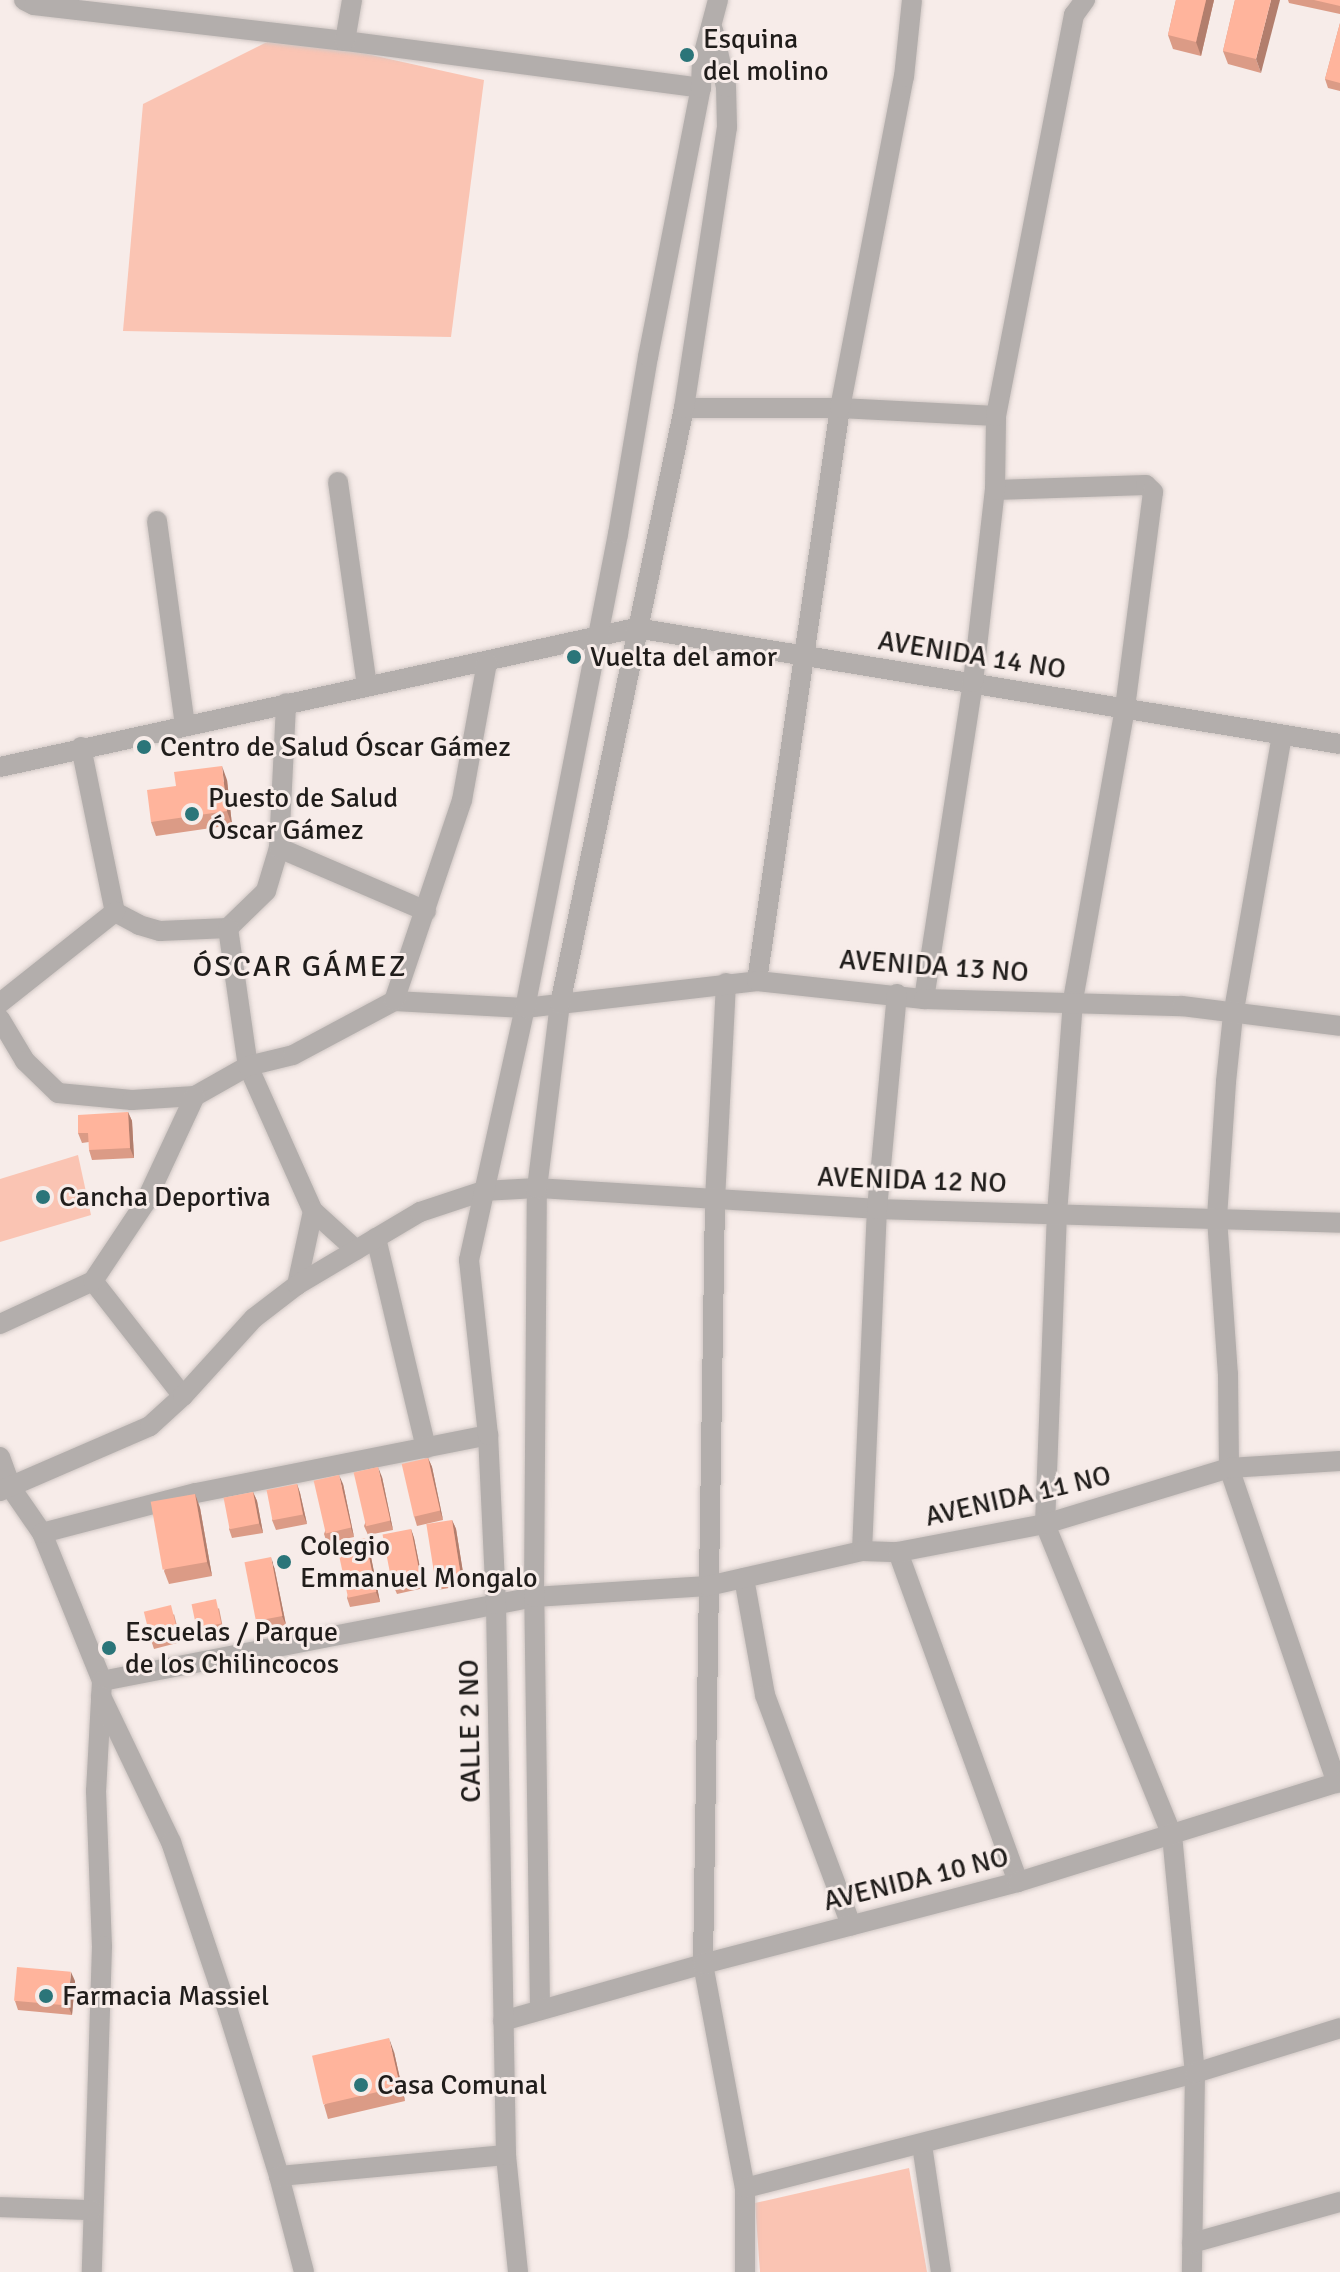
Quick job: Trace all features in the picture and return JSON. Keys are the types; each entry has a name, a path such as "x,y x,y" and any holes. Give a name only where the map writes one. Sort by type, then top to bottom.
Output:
{"street":[{"path":"24,0 34,5 345,41 701,88"},
{"path":"345,41 352,0"},
{"name":"CALLE 2 NO","path":"518,2272 506,2155 496,1604 488,1435 469,1260 525,1008 701,88 702,60 718,0"},
{"path":"757,981 840,408 904,77 912,0"},
{"path":"924,999 973,682 995,490 996,416 1075,5"},
{"path":"540,2008 534,1597 537,1188 560,1004 684,408 727,127 726,87 712,26"},
{"path":"684,408 840,408 996,416"},
{"path":"338,482 367,686"},
{"path":"995,490 1150,487 1153,492 1125,708 1073,1001 1057,1212 1045,1524 1172,1835 1195,2073 1192,2272"},
{"path":"157,521 185,725"},
{"name":"AVENIDA 14 NO","path":"0,767 636,628 804,659 973,682 1340,744"},
{"path":"0,1019 25,1061 58,1093 132,1100 195,1096 248,1066 293,1055 394,1001 462,800 487,662"},
{"path":"81,747 115,912 139,925 160,931 228,928 266,891 279,848 286,703"},
{"path":"1282,735 1233,1015 1217,1218 1228,1374 1229,1468 1338,1782"},
{"path":"279,848 426,911"},
{"path":"0,1003 115,912"},
{"path":"228,928 248,1066 313,1211 356,1250"},
{"name":"AVENIDA 13 NO","path":"394,1001 525,1008 757,981 924,999 1182,1006 1233,1015 1340,1026"},
{"path":"726,983 715,1200 703,1964 745,2188 745,2272"},
{"path":"862,1551 877,1209 897,994"},
{"path":"0,1324 93,1281 145,1203 195,1096"},
{"name":"AVENIDA 12 NO","path":"6,1490 150,1426 183,1396 254,1318 297,1285 420,1212 483,1191 537,1188 877,1209 1057,1212 1340,1223"},
{"path":"297,1285 313,1211"},
{"path":"376,1238 426,1448"},
{"path":"93,1281 183,1396"},
{"path":"42,1533 196,1493 488,1435"},
{"path":"0,1457 6,1490 42,1533 102,1689 171,1842 279,2176 304,2272"},
{"name":"AVENIDA 11 NO","path":"102,1689 534,1597 708,1586 862,1551 898,1552 1045,1524 1229,1468 1340,1461"},
{"path":"898,1552 1018,1882"},
{"path":"744,1578 765,1695 851,1925"},
{"path":"92,2272 102,1946 96,1791 102,1689"},
{"name":"AVENIDA 10 NO","path":"503,2021 703,1964 1018,1882 1338,1782"},
{"path":"745,2188 1195,2073 1340,2028"},
{"path":"922,2145 941,2272"},
{"path":"279,2176 506,2155"},
{"path":"1192,2243 1340,2202"},
{"path":"0,2207 92,2210"}],"shaded area":[{"path":"281,35 484,80 451,337 123,331 143,104"},
{"name":"Cancha Deportiva","path":"78,1155 91,1215 0,1242 0,1179"},
{"path":"909,2168 927,2272 760,2272 755,2203"}],"building":[{"path":"1176,0 1206,0 1196,42 1168,35"},
{"path":"1235,0 1271,0 1256,59 1223,51"},
{"path":"1314,0 1340,0 1340,6"},
{"path":"1340,23 1340,83 1325,79"},
{"name":"Puesto de Salud Óscar Gámez","path":"222,766 227,811 151,822 147,790 176,786 174,772"},
{"path":"128,1112 130,1148 89,1150 88,1133 78,1133 78,1115"},
{"path":"428,1458 440,1511 414,1517 402,1464"},
{"path":"378,1467 390,1521 366,1526 354,1473"},
{"path":"339,1475 351,1528 326,1533 314,1481"},
{"path":"297,1484 303,1514 272,1520 267,1490"},
{"path":"253,1492 259,1523 230,1529 224,1498"},
{"path":"195,1494 207,1562 163,1570 151,1502"},
{"path":"452,1520 461,1576 435,1580 426,1524"},
{"path":"411,1529 421,1579 392,1585 383,1535"},
{"path":"365,1538 376,1592 348,1598 337,1544"},
{"path":"271,1557 282,1616 256,1621 244,1562"},
{"path":"216,1599 221,1623 197,1629 192,1604"},
{"path":"171,1605 178,1633 151,1640 144,1612"},
{"name":"Farmacia Massiel","path":"17,1967 71,1972 68,2006 14,2001"},
{"name":"Casa Comunal","path":"389,2038 400,2087 323,2104 312,2056"}],"place":[{"name":"Esquina del molino","path":"687,55"},
{"name":"Vuelta del amor","path":"574,657"},
{"name":"Centro de Salud Óscar Gámez","path":"144,747"},
{"name":"Puesto de Salud Óscar Gámez","path":"192,814"},
{"name":"Cancha Deportiva","path":"43,1197"},
{"name":"Colegio Emmanuel Mongalo","path":"284,1562"},
{"name":"Escuelas / Parque de los Chilincocos","path":"109,1648"},
{"name":"Farmacia Massiel","path":"46,1996"},
{"name":"Casa Comunal","path":"361,2085"}],"district":[{"name":"ÓSCAR GÁMEZ","path":"300,967"}]}
